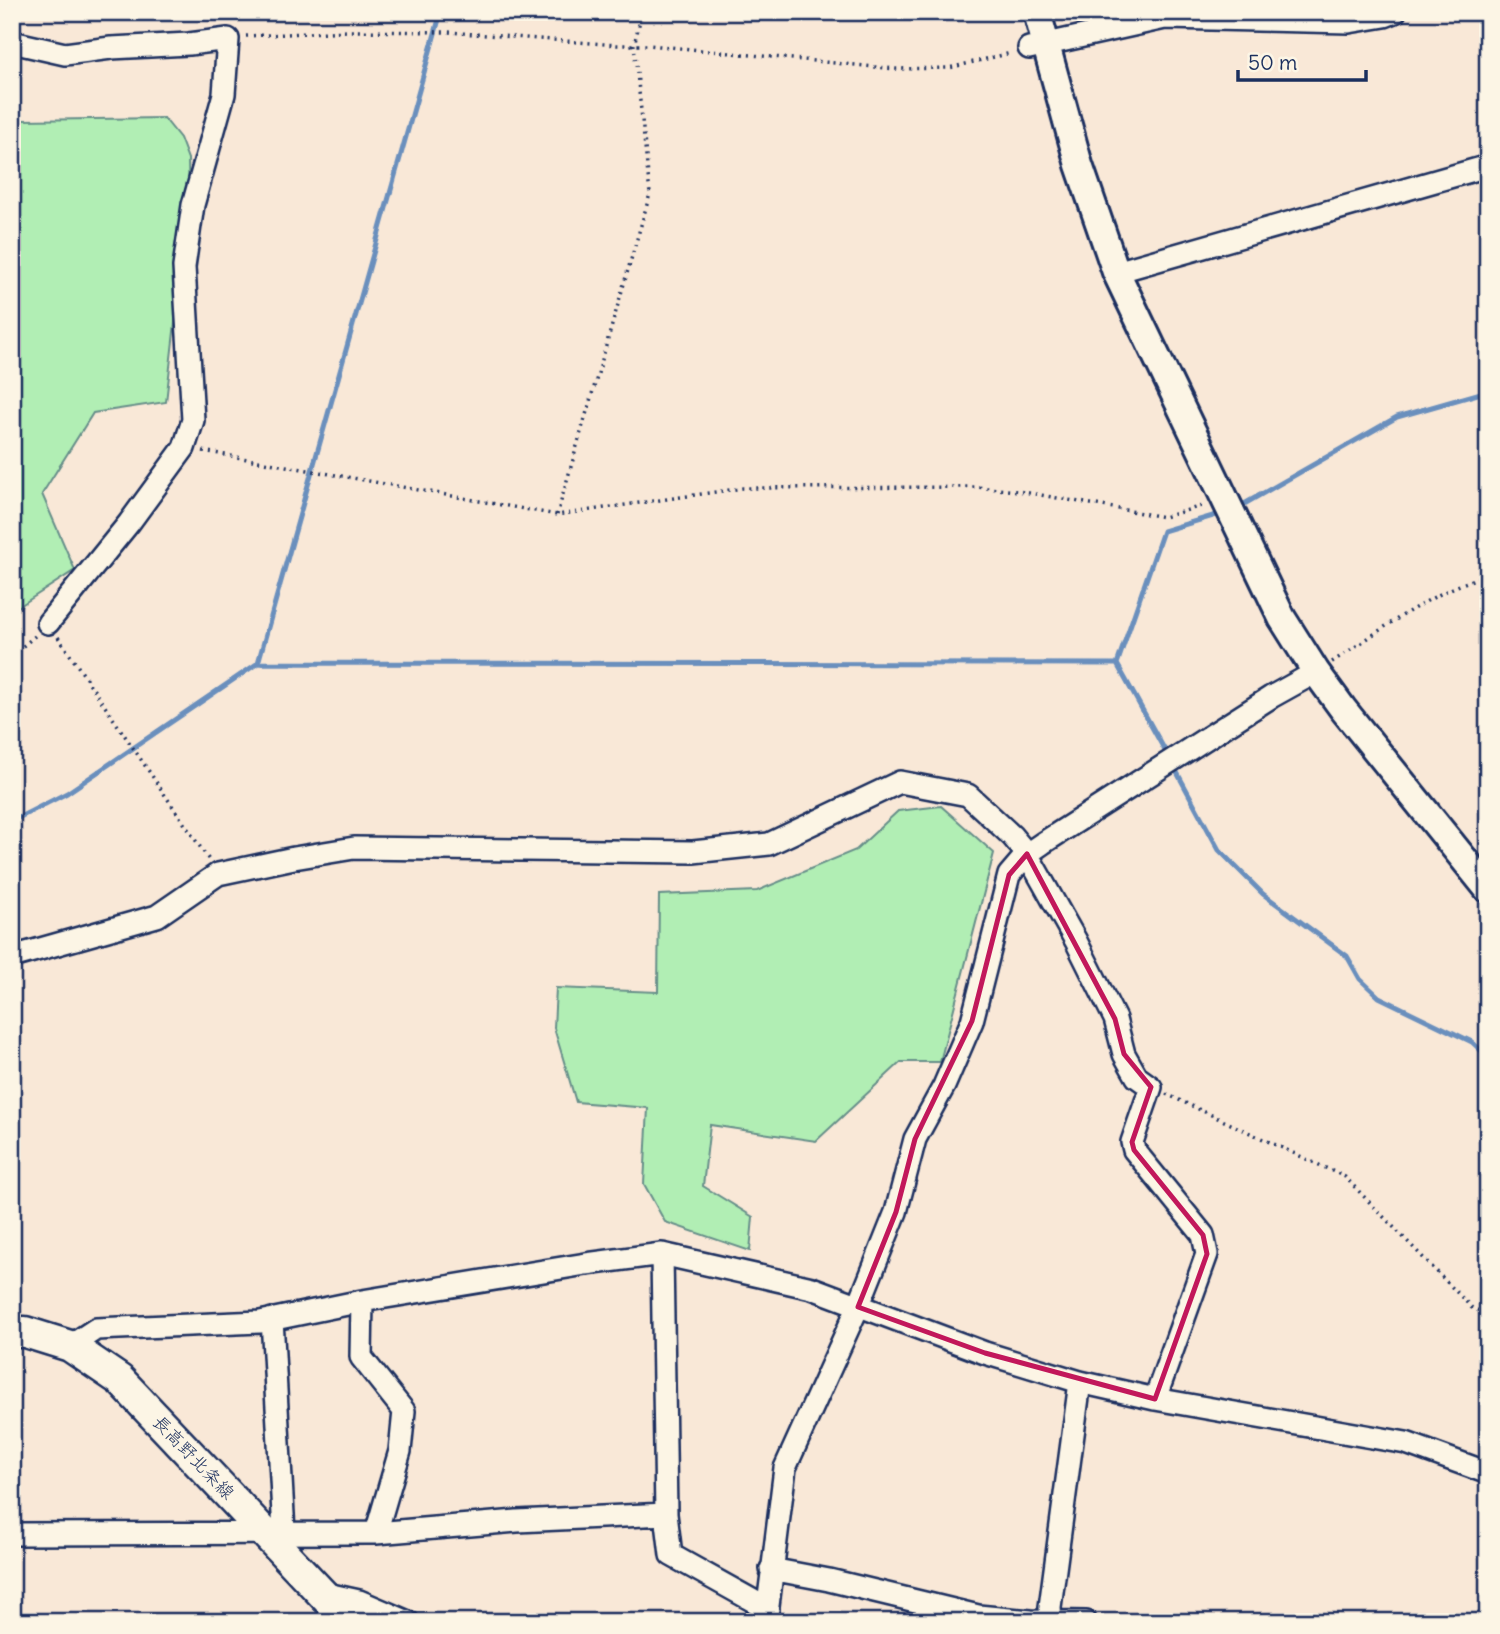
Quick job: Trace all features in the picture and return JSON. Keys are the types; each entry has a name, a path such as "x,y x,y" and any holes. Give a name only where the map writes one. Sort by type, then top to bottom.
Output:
{"main road":[{"name":"長高野北条線","path":"12,1332 25,1332 70,1346 120,1380 275,1532 322,1593 349,1622"}],"street":[{"path":"1037,12 1037,46 1116,272 1282,618 1316,672 1488,889"},
{"path":"1037,46 1165,15 1349,22 1395,12"},
{"path":"12,42 65,54 229,39 225,94 193,205 184,267 192,420 184,448 129,523 48,624"},
{"path":"1116,272 1488,166"},
{"path":"662,1254 666,1514 671,1555 767,1615 785,1468 858,1307 896,1212 915,1139 944,1086 972,1021 1009,875 1027,854 1270,697 1316,672"},
{"path":"12,957 157,916 218,874 294,858 354,848 693,852 769,844 900,782 968,795 1012,836 1027,854 1076,941 1115,1019 1124,1054 1137,1077 1151,1087 1132,1142 1134,1150 1203,1235 1207,1254 1155,1399"},
{"path":"70,1346 96,1329 260,1322 362,1301 662,1254 812,1288 985,1353 1080,1382 1155,1399 1406,1443 1488,1473"},
{"path":"362,1301 361,1357 404,1412 400,1451 376,1533"},
{"path":"272,1319 275,1532"},
{"path":"1051,1621 1050,1607 1080,1382"},
{"path":"12,1534 376,1533 517,1521 666,1514"},
{"path":"771,1569 829,1580 978,1616 1086,1622"},
{"path":"322,1593 359,1601 408,1622"}],"path":[{"path":"557,515 650,194 634,46 642,12"},
{"path":"229,39 250,35 348,31 448,32 649,45 836,61 896,69 949,68 1037,46"},
{"path":"184,448 557,515 743,488 977,486 1164,517 1226,499"},
{"path":"1316,672 1424,603 1462,582 1488,575"},
{"path":"12,655 48,624 218,874"},
{"path":"1151,1087 1345,1177 1472,1308 1488,1314"}],"highlighted area":[{"path":"1027,854 1115,1019 1124,1054 1151,1087 1132,1142 1134,1150 1203,1235 1207,1254 1155,1399 985,1353 858,1307 896,1212 915,1139 972,1021 1009,875"}],"green space":[{"path":"12,113 21,120 164,118 180,138 188,159 189,200 166,402 93,413 42,494 75,570 12,611"},
{"path":"941,806 994,853 940,1062 901,1062 816,1141 710,1125 703,1186 753,1217 750,1251 665,1222 644,1184 648,1108 576,1102 554,1028 556,988 658,992 659,895 757,891 856,850 898,811"}],"waterway":[{"path":"12,821 67,793 258,663 441,12"},
{"path":"1239,507 1397,417 1488,391"},
{"path":"1117,664 1163,531 1223,513"},
{"path":"258,663 1117,664 1168,756"},
{"path":"1173,765 1219,850 1263,894 1347,956 1360,979 1379,997 1472,1042 1488,1057"}]}
